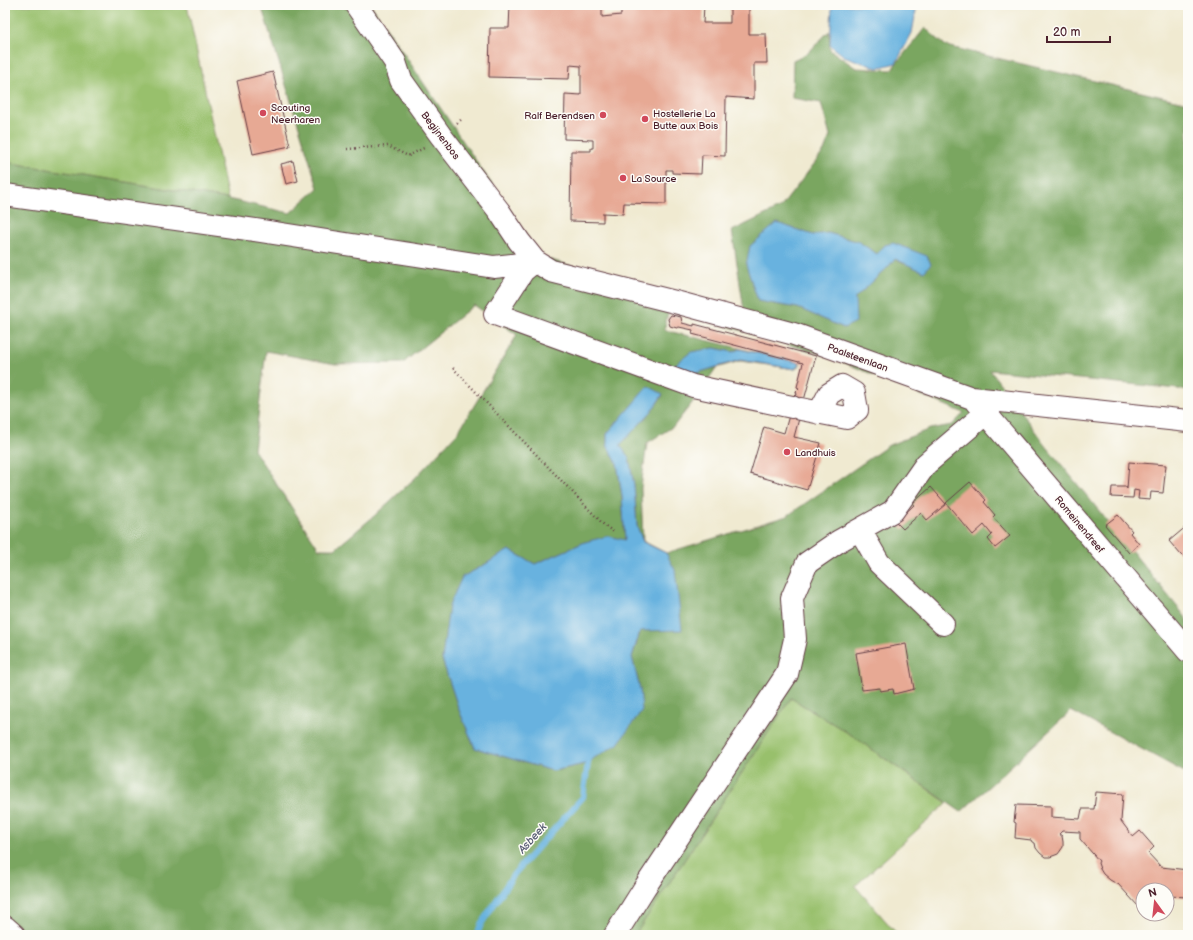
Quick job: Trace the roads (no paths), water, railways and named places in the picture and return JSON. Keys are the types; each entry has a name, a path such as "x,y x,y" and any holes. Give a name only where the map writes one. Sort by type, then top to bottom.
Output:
{"street":[{"name":"Begijnenbos","path":"356,5 395,62 401,80 441,136 499,211 519,241 536,260"},
{"path":"5,195 255,230 494,267 536,260"},
{"path":"536,260 523,271 495,314 693,386 804,410"},
{"name":"Paalsteenlaan","path":"536,260 551,271 794,334 979,405 1188,421"},
{"path":"615,935 645,887 787,674 795,639 792,598 806,563 838,541 893,511 926,464 979,405"},
{"name":"Romeinendreef","path":"979,405 1188,651"},
{"path":"860,530 879,563 943,624"},
{"path":"5,928 14,935"}],"water":[{"path":"832,5 917,5 912,33 896,63 877,68 844,56 830,45"},
{"path":"777,223 813,235 828,233 859,242 877,254 885,245 893,243 927,256 931,264 924,272 895,259 855,298 856,322 844,328 798,308 758,301 746,265 750,246"},
{"path":"714,348 733,352 739,349 800,363 795,369 740,360 690,375 672,367 691,352"},
{"path":"648,386 663,394 651,412 620,445 629,458 634,485 637,526 643,542 666,553 675,570 682,630 640,631 632,657 640,689 642,710 618,744 594,758 589,763 553,771 475,748 459,710 442,659 449,606 462,577 509,550 535,564 585,542 608,536 625,540 622,496 617,463 607,445 607,434"}],"waterway":[{"name":"Asbeek","path":"477,935 481,924 514,874 583,797 589,756"}],"place":[{"name":"Scouting Neerharen","path":"263,113"},
{"name":"Ralf Berendsen","path":"603,115"},
{"name":"Hostellerie La Butte aux Bois","path":"645,119"},
{"name":"La Source","path":"623,178"},
{"name":"Landhuis","path":"787,452"}]}
